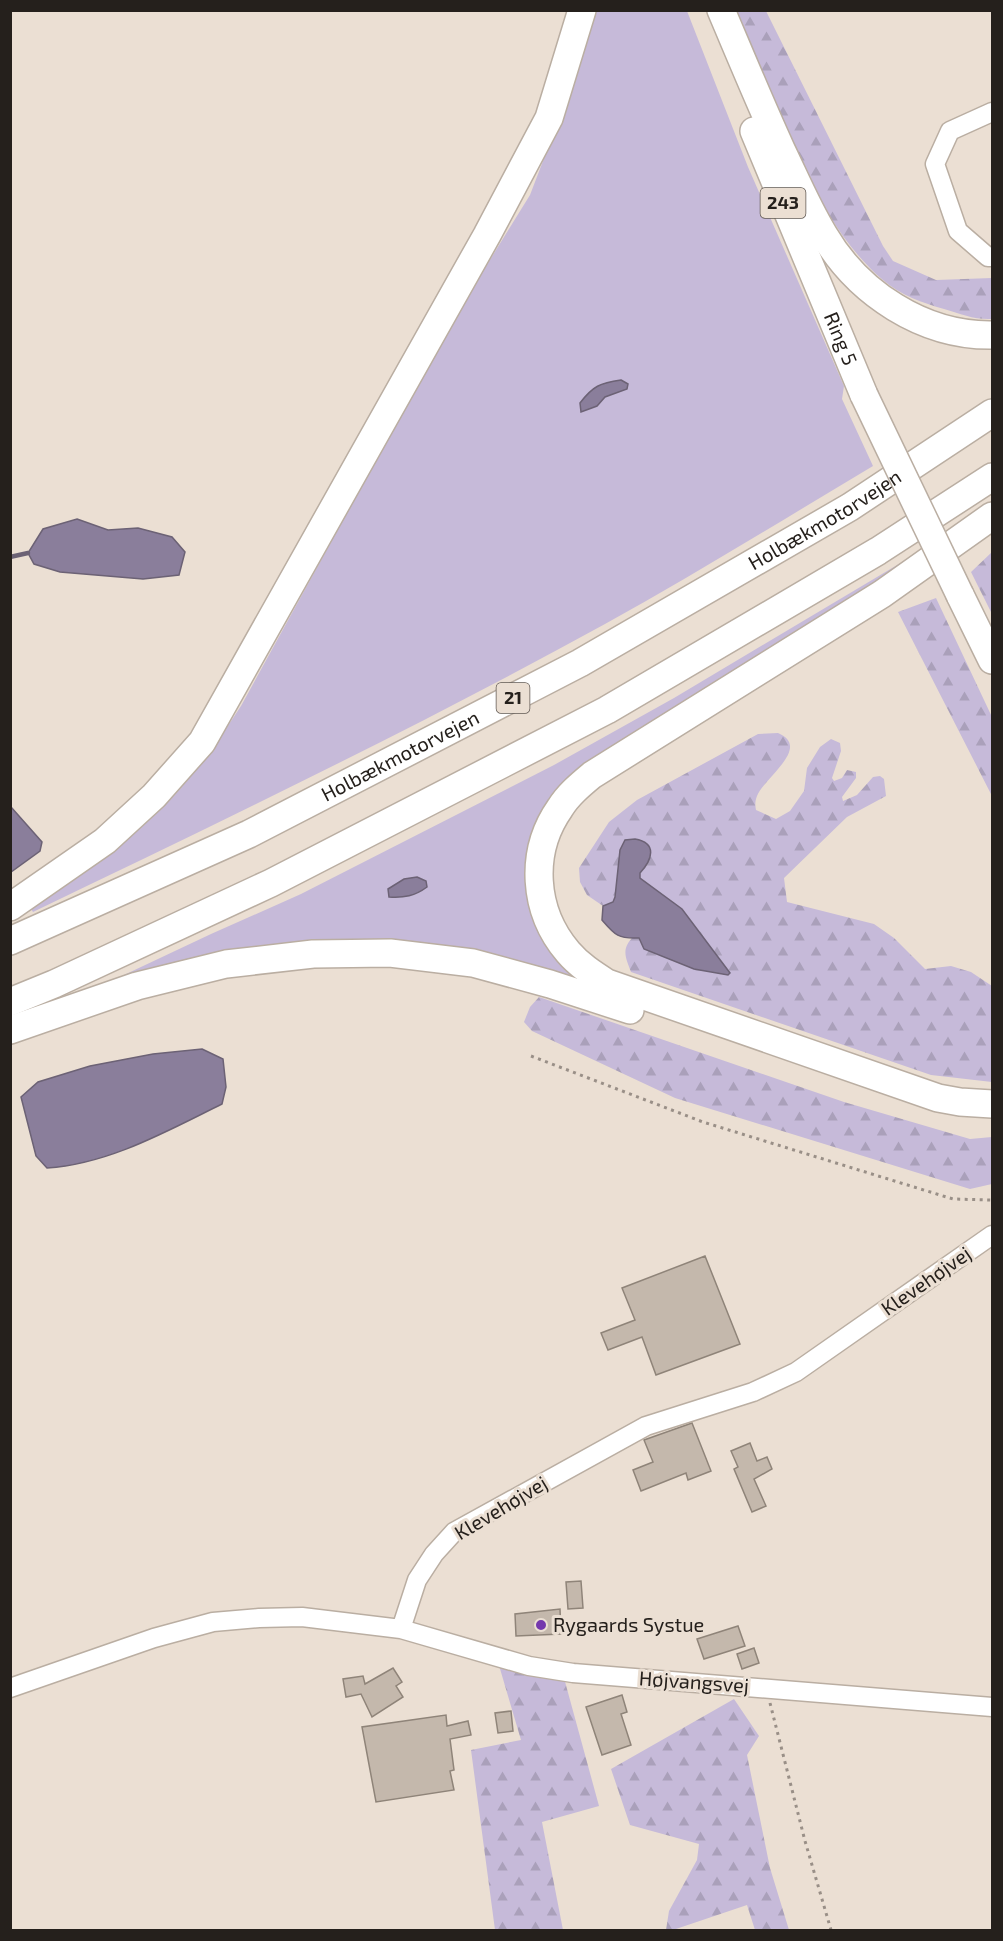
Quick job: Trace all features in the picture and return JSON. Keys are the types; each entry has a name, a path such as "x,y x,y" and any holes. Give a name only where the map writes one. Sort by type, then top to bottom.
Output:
{"highway":[{"path":"10,907 105,841 154,796 202,742 487,235 549,118 582,10"},
{"name":"Ring 5","path":"705,10 864,394 993,660"},
{"path":"721,10 804,199 824,236 841,258 861,281 883,299 920,321 954,331 993,334"},
{"name":"Holbækmotorvejen","path":"10,941 249,834 580,663 850,507 993,413"},
{"path":"10,1002 54,984 271,883 607,710 878,551 993,477"},
{"path":"993,516 882,594 592,775 560,807 551,823 543,841 538,878 540,895 554,932 576,960 607,983 938,1098 993,1104"},
{"path":"10,1030 137,986 226,964 313,954 390,953 473,963 550,984 934,1114 958,1120 993,1121"}],"street":[{"path":"993,112 950,131 935,164 958,231 988,257 993,258"},
{"name":"Klevehøjvej","path":"401,1629 417,1580 434,1554 454,1532 646,1426 753,1392 795,1372 993,1234"},
{"path":"10,1688 153,1638 213,1622 302,1617 401,1629"},
{"name":"Højvangsvej","path":"401,1629 528,1666 573,1673 993,1707"}],"path":[{"path":"531,1056 703,1122 953,1199 993,1200"},
{"path":"766,1688 805,1841 831,1930"}],"green space":[{"path":"591,11 687,11 748,167 844,386 842,399 873,466 673,586 535,662 321,772 33,912 30,907 111,851 142,827 168,802 202,763 241,706 454,318 530,195 561,114"},
{"path":"737,11 766,11 883,246 893,261 936,280 992,278 992,319 962,315 904,294 883,280 858,255 815,191 797,155"},
{"path":"919,552 921,557 614,749 534,840 580,980 441,952 90,991 301,894 554,765 674,698"},
{"path":"992,552 992,614 971,572"},
{"path":"936,598 992,717 992,796 898,612"},
{"path":"778,733 787,739 790,746 788,754 757,796 756,810 776,819 790,811 804,791 807,768 820,747 831,739 840,743 841,751 832,778 834,781 842,778 847,770 856,772 856,778 842,797 843,801 857,795 873,777 880,776 884,779 886,796 847,817 784,878 787,902 874,924 894,938 925,969 951,966 971,972 992,986 992,1082 931,1075 631,972 626,958 626,946 632,938 639,938 682,909 640,878 640,873 649,863 615,897 613,902 603,906 587,895 580,882 579,868 609,822 637,800 758,734"},
{"path":"539,997 844,1102 970,1139 992,1137 992,1184 970,1189 675,1098 532,1031 524,1022 530,1007"},
{"path":"498,1662 564,1678 599,1806 542,1822 563,1930 495,1930 471,1750 521,1740"},
{"path":"734,1699 759,1736 747,1755 770,1868 789,1930 755,1930 747,1905 673,1930 666,1930 669,1911 697,1860 699,1844 630,1825 611,1769"}],"shaded area":[{"path":"621,380 628,384 627,389 605,397 597,406 581,412 580,403 593,389 608,382"},
{"path":"77,519 108,530 138,528 172,537 185,552 179,575 143,579 60,572 34,564 28,553 43,529"},
{"path":"11,807 42,842 40,851 11,872"},
{"path":"635,839 647,844 651,853 648,863 640,873 640,878 682,909 730,973 728,975 694,969 644,949 639,938 626,938 618,935 602,920 603,906 613,902 615,897 620,850 625,840"},
{"path":"417,877 426,881 427,887 409,896 389,897 388,889 404,879"},
{"path":"202,1049 223,1059 226,1087 222,1104 137,1145 93,1160 47,1168 36,1156 21,1097 38,1082 90,1066 153,1054"}],"building":[{"path":"705,1256 740,1344 656,1375 642,1337 608,1350 601,1333 635,1320 622,1288"},
{"path":"692,1423 711,1471 688,1480 686,1473 641,1491 633,1470 653,1462 644,1440"},
{"path":"750,1443 757,1461 767,1457 772,1469 754,1479 766,1506 752,1512 734,1469 738,1467 731,1451"},
{"path":"581,1581 583,1608 568,1609 566,1582"},
{"path":"560,1609 561,1634 516,1636 515,1614"},
{"path":"738,1626 745,1646 704,1659 697,1639"},
{"path":"754,1648 759,1663 742,1669 737,1654"},
{"path":"393,1668 402,1682 396,1686 403,1697 372,1717 361,1694 346,1697 343,1679 363,1676 365,1684"},
{"path":"622,1695 627,1712 621,1714 631,1745 602,1755 586,1707"},
{"path":"511,1711 513,1731 498,1733 495,1713"},
{"path":"446,1715 447,1726 468,1721 471,1735 450,1739 454,1770 450,1771 454,1790 376,1802 362,1727"}],"waterway":[{"path":"10,557 28,553"}],"place":[{"name":"Rygaards Systue","path":"541,1625"}]}
